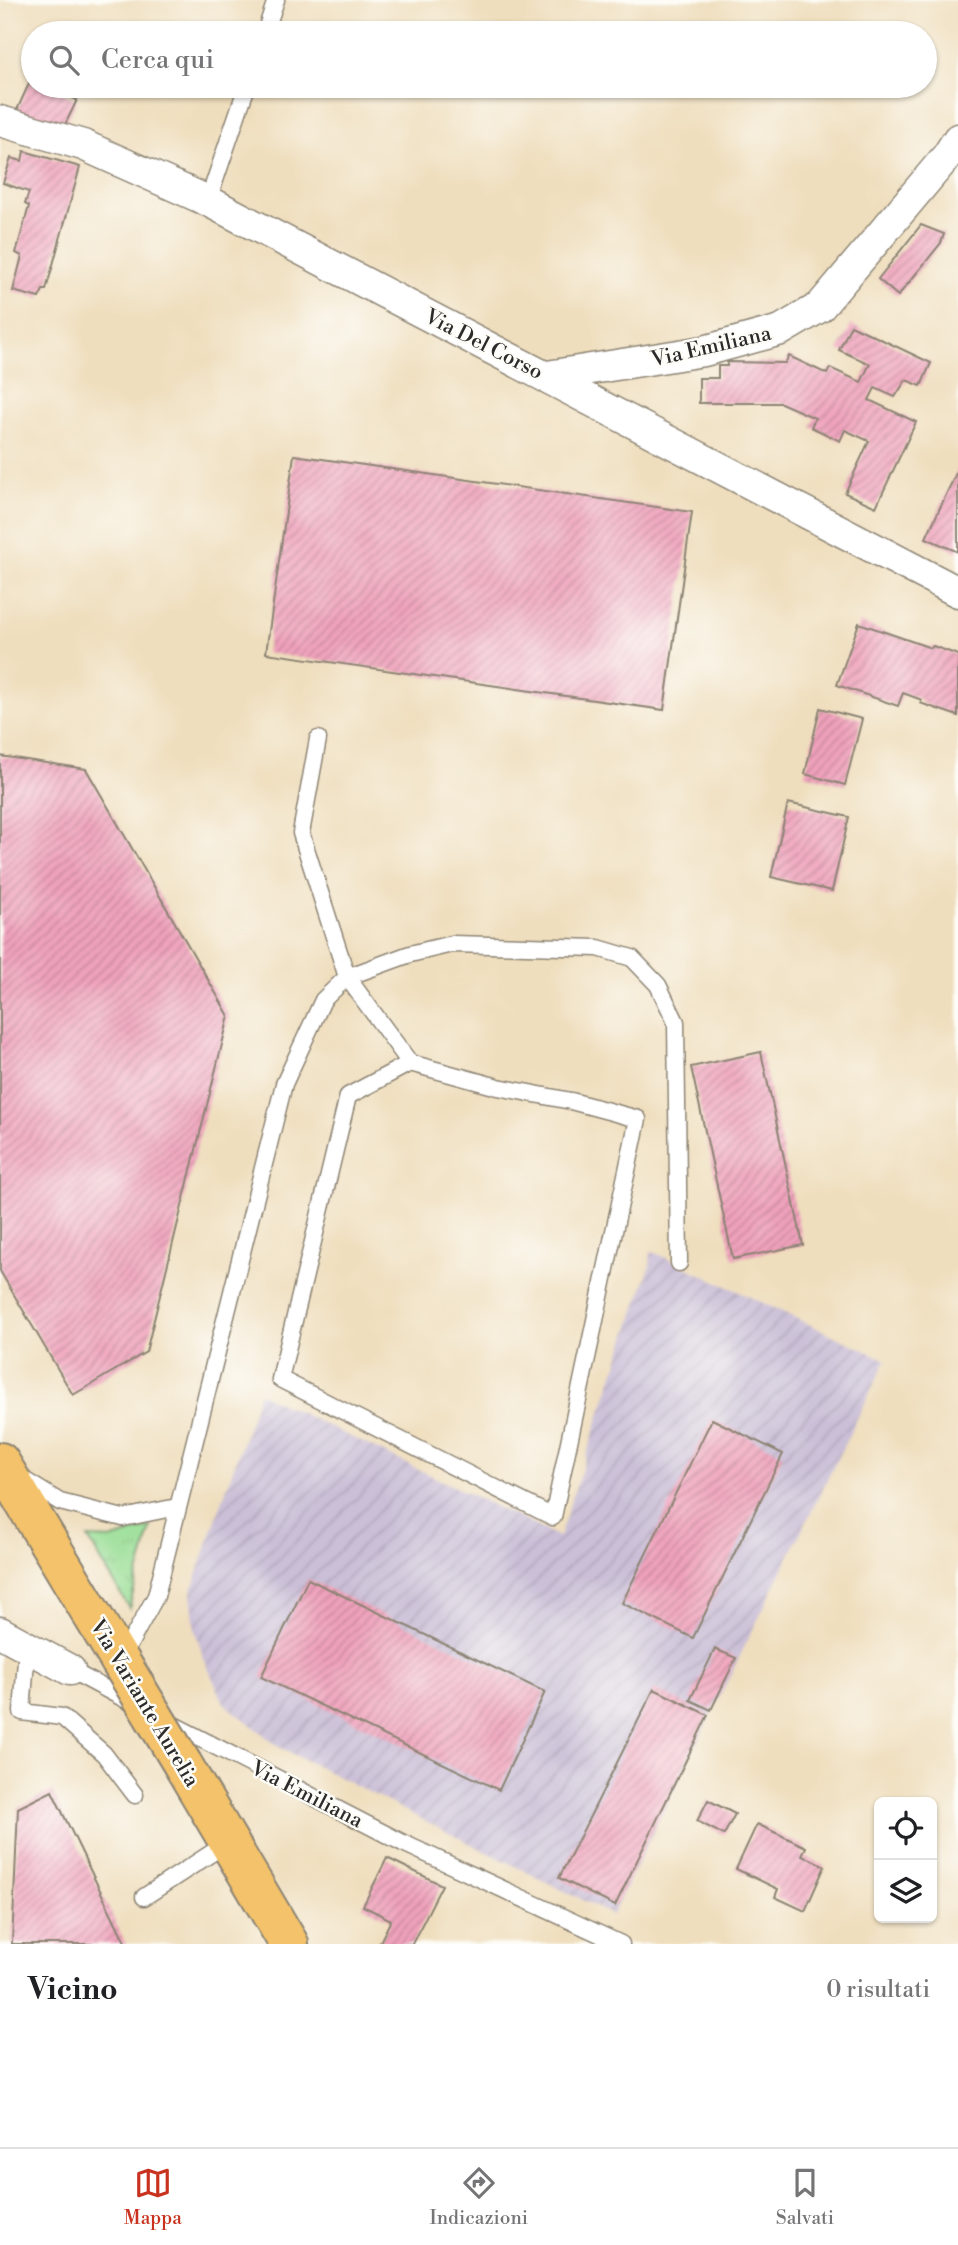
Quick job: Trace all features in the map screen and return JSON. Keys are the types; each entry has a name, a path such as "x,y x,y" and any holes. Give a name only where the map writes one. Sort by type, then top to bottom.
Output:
{"main road":[{"name":"Via Variante Aurelia","path":"1,1464 289,1944"}],"street":[{"name":"Via Del Corso","path":"0,121 83,145 208,201 958,592"},
{"name":"Via Emiliana","path":"547,376 704,351 782,330 820,307 947,156 958,139"},
{"name":"Via Emiliana","path":"0,1632 70,1670"}],"lane":[{"path":"269,21 276,0"},
{"path":"208,201 243,98"},
{"path":"318,739 301,833 347,977 410,1063 486,1084 571,1101 638,1119 553,1517 279,1379 348,1096 410,1063"},
{"path":"120,1661 156,1596 284,1084 323,1000 347,977 410,954 452,944 598,948 632,958 658,985 676,1023 679,1263"},
{"path":"1,1464 60,1502 122,1518 177,1507"},
{"path":"27,1647 22,1712 62,1717 104,1754 135,1795"},
{"name":"Via Emiliana","path":"70,1670 403,1843 621,1944"},
{"path":"144,1897 227,1843"}],"shaded area":[{"path":"651,1251 886,1360 612,1915 279,1747 224,1703 203,1657 195,1630 191,1593 259,1393 559,1537 650,1266","holes":["712,1420 783,1455 693,1637 622,1603","308,1579 545,1692 499,1790 262,1677","716,1649 735,1659 691,1700","654,1689 708,1716 615,1906"]}],"green space":[{"path":"151,1527 129,1608 88,1538 113,1539"}],"building":[{"path":"22,98 77,100 62,131 17,110"},
{"path":"24,151 80,167 46,290 43,290 39,298 13,291 22,256 16,253 29,206 25,204 29,192 3,183 11,158 22,161"},
{"path":"921,225 944,234 941,243 898,296 878,279"},
{"path":"851,325 931,363 921,386 906,380 895,397 875,388 869,400 916,422 876,507 845,493 869,441 845,430 840,441 811,427 815,418 781,403 699,403 699,378 718,378 718,366 727,366 727,362 785,363 789,356 827,374 830,368 861,382 870,364 839,350"},
{"path":"294,455 692,512 664,710 266,653"},
{"path":"958,469 958,552 926,538"},
{"path":"859,623 958,655 958,716 920,703 922,700 903,693 898,706 837,685"},
{"path":"820,708 862,719 845,785 805,774"},
{"path":"0,756 86,769 229,1016 146,1352 73,1395 0,1271"},
{"path":"788,803 849,817 832,891 771,877"},
{"path":"761,1052 803,1245 733,1259 691,1067"},
{"path":"712,1419 783,1454 693,1638 622,1603"},
{"path":"308,1579 545,1692 499,1790 261,1677"},
{"path":"715,1649 736,1658 711,1710 690,1700"},
{"path":"654,1689 708,1715 615,1906 559,1878"},
{"path":"52,1791 126,1944 12,1944 18,1808"},
{"path":"708,1800 735,1814 724,1835 697,1821"},
{"path":"757,1824 806,1847 802,1855 825,1866 805,1911 775,1897 778,1889 736,1869"},
{"path":"387,1858 442,1885 412,1944 379,1944 391,1920 363,1906"}]}
